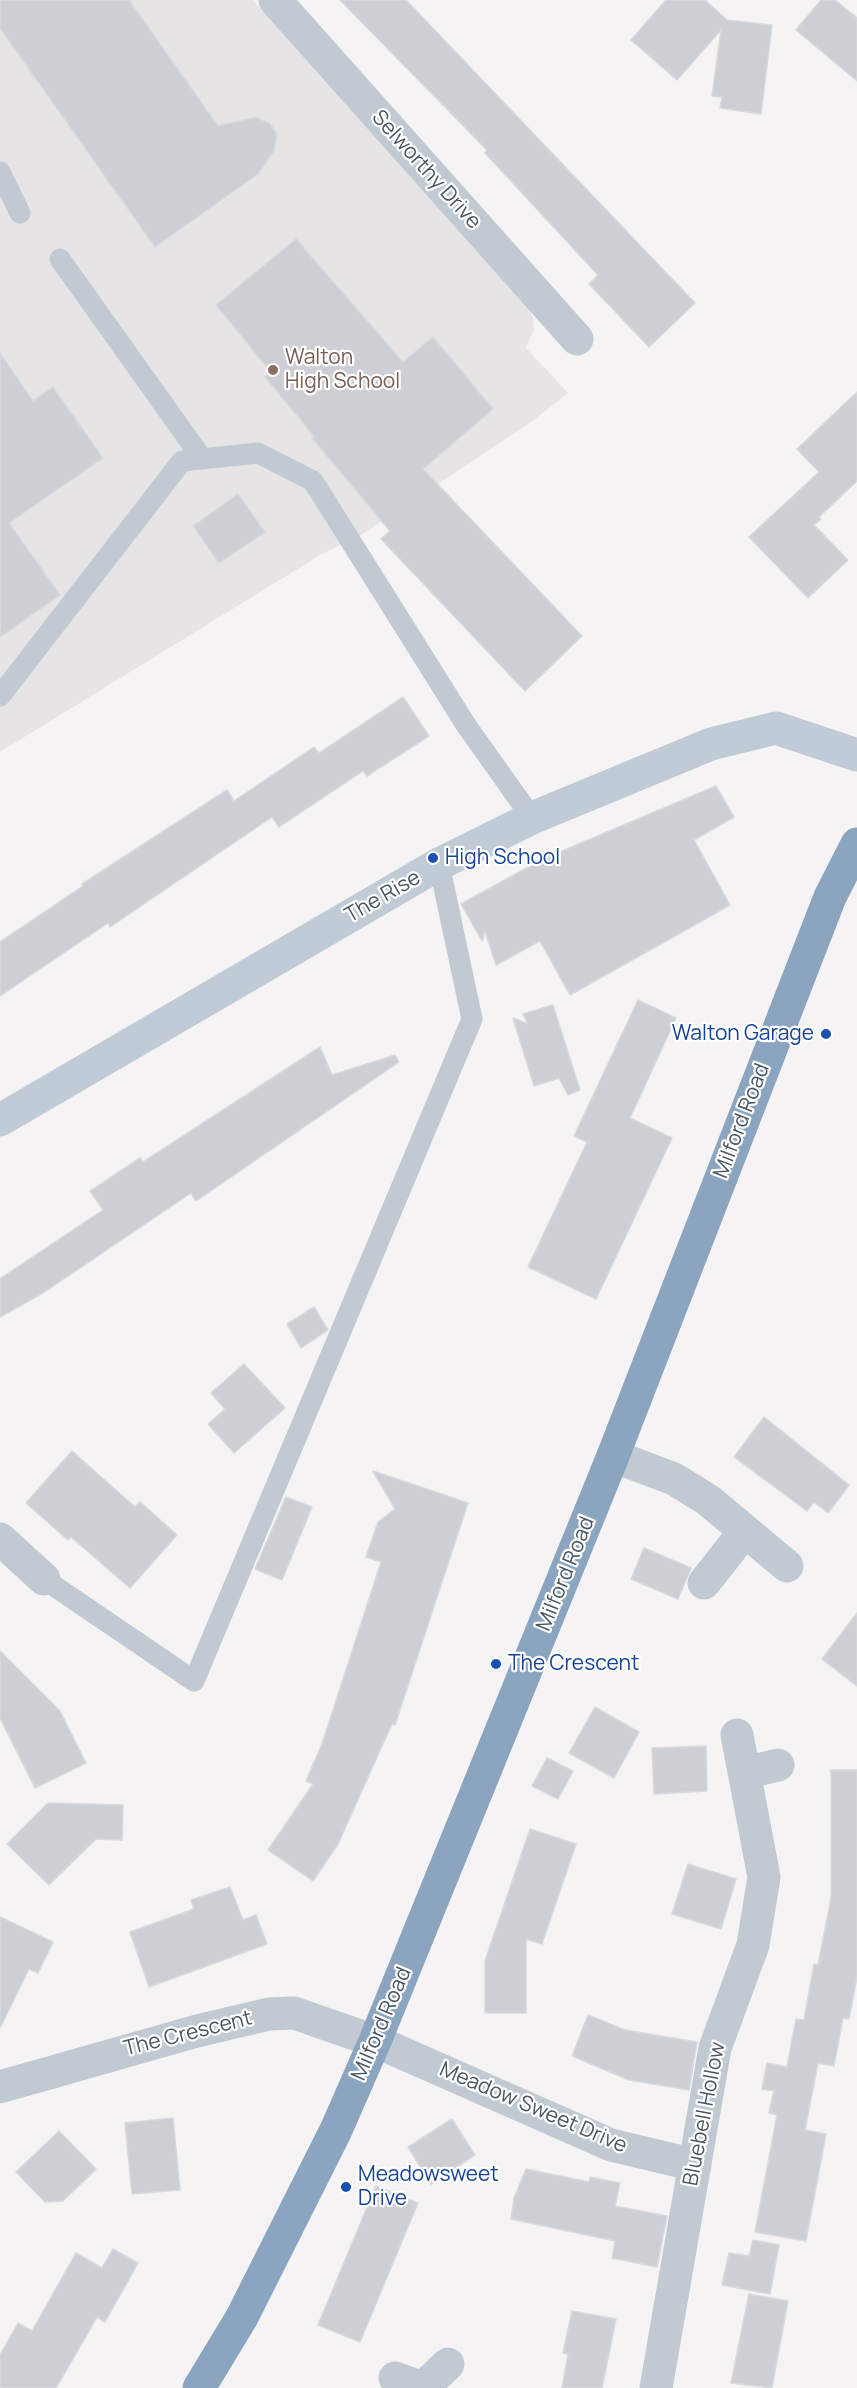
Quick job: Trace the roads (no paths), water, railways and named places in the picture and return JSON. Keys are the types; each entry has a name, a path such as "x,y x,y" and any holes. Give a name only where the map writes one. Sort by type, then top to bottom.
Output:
{"highway":[{"name":"Milford Road","path":"199,2388 242,2317 336,2130 375,2041 613,1456 830,897 857,844"}],"street":[{"name":"Selworthy Drive","path":"275,0 577,339"},
{"name":"The Rise","path":"0,1120 439,864 532,818 711,744 776,728 857,755"},
{"path":"613,1456 674,1479 708,1500 787,1566"},
{"path":"704,1583 745,1531"},
{"path":"0,1539 44,1579"},
{"name":"Bluebell Hollow","path":"656,2388 715,2048 753,1945 764,1876 737,1735"},
{"path":"744,1773 778,1766"},
{"name":"The Crescent","path":"0,2087 97,2058 269,2014 308,2016 375,2041"},
{"name":"Meadow Sweet Drive","path":"375,2041 611,2145 695,2165"},
{"path":"395,2378 423,2388 448,2364"}],"lane":[{"path":"0,172 20,213"},
{"path":"60,259 201,457"},
{"path":"0,696 182,461 201,457 258,453 313,481 466,725 532,818"},
{"path":"44,1579 194,1681 472,1019 439,864"}],"place":[{"name":"Walton High School","path":"273,370"},
{"name":"High School","path":"433,858"},
{"name":"Walton Garage","path":"826,1034"},
{"name":"The Crescent","path":"496,1664"},
{"name":"Meadowsweet Drive","path":"346,2187"}]}
